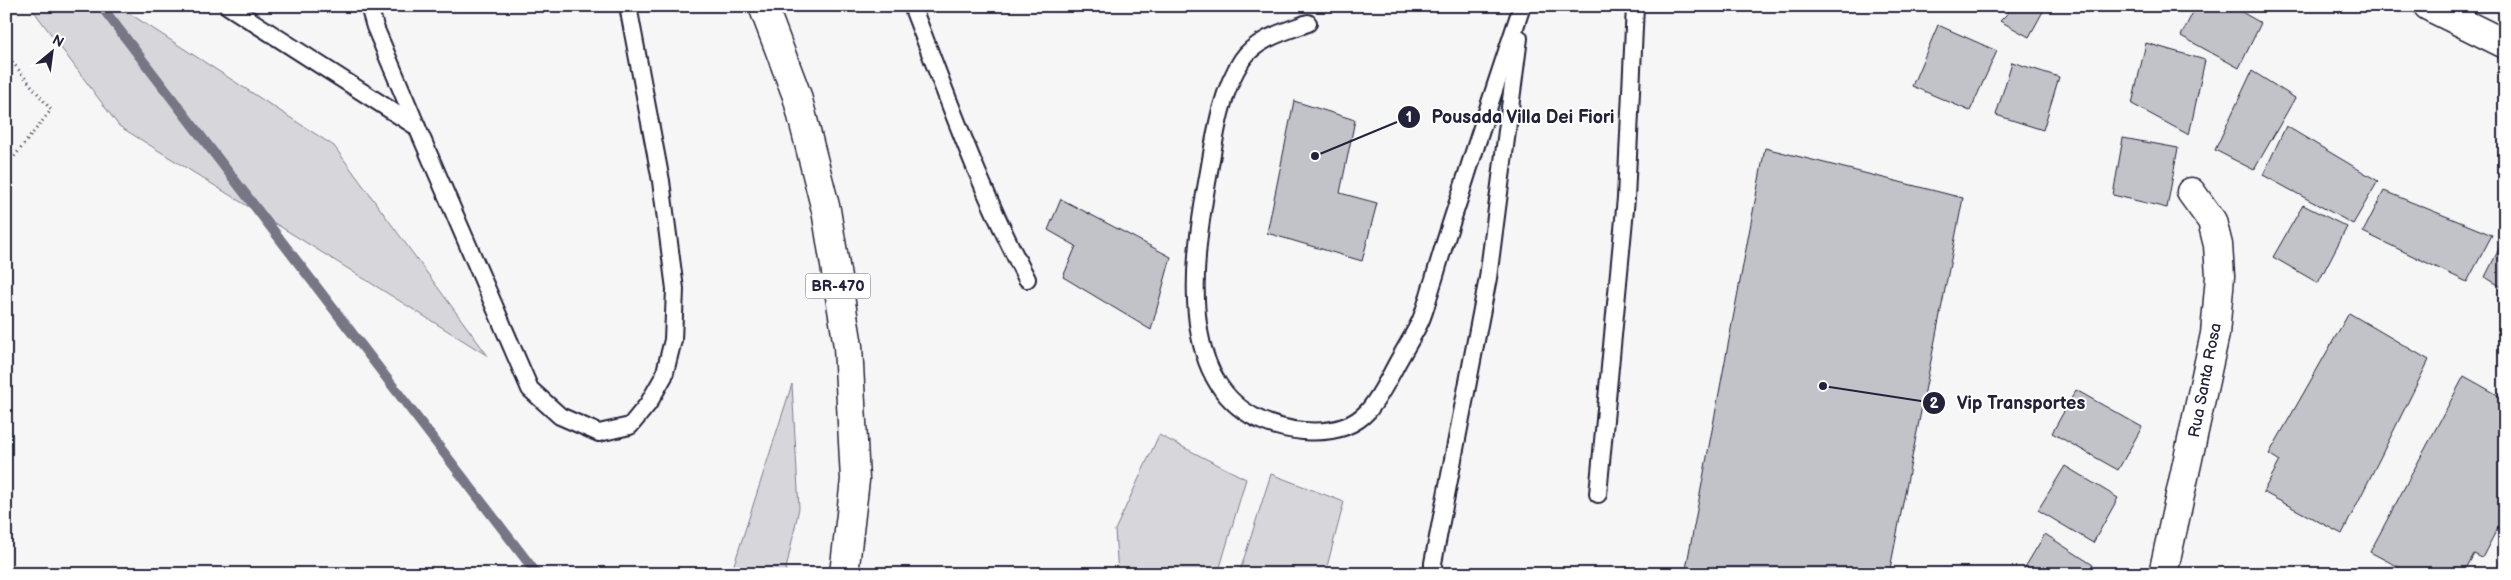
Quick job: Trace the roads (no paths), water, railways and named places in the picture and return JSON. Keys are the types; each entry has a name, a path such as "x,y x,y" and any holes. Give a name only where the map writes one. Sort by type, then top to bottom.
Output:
{"main road":[{"name":"BR-470","path":"764,6 797,96 826,210 848,346 855,480 844,574"},
{"path":"2428,6 2505,44"},
{"name":"Rua Santa Rosa","path":"2163,574 2215,334 2220,276 2218,245 2212,221 2191,192"}],"lane":[{"path":"228,6 417,127"},
{"path":"369,6 375,28 530,389 560,416 598,433 630,426 648,404 664,376 673,340 676,289 661,181 628,6"},
{"path":"912,6 971,159 1008,242 1027,279"},
{"path":"1308,23 1285,31 1258,44 1243,58 1230,83 1222,109 1203,207 1195,301 1197,329 1204,356 1228,396 1241,408 1270,424 1284,428 1324,432 1341,429 1368,411 1386,383 1420,320 1522,6"},
{"path":"1433,574 1433,563 1488,278 1522,6"},
{"path":"1598,494 1626,198 1635,6"}],"waterway":[{"path":"101,6 537,574"}],"place":[{"name":"Pousada Villa Dei Fiori","path":"1315,156"},
{"name":"Vip Transportes","path":"1823,386"}]}
